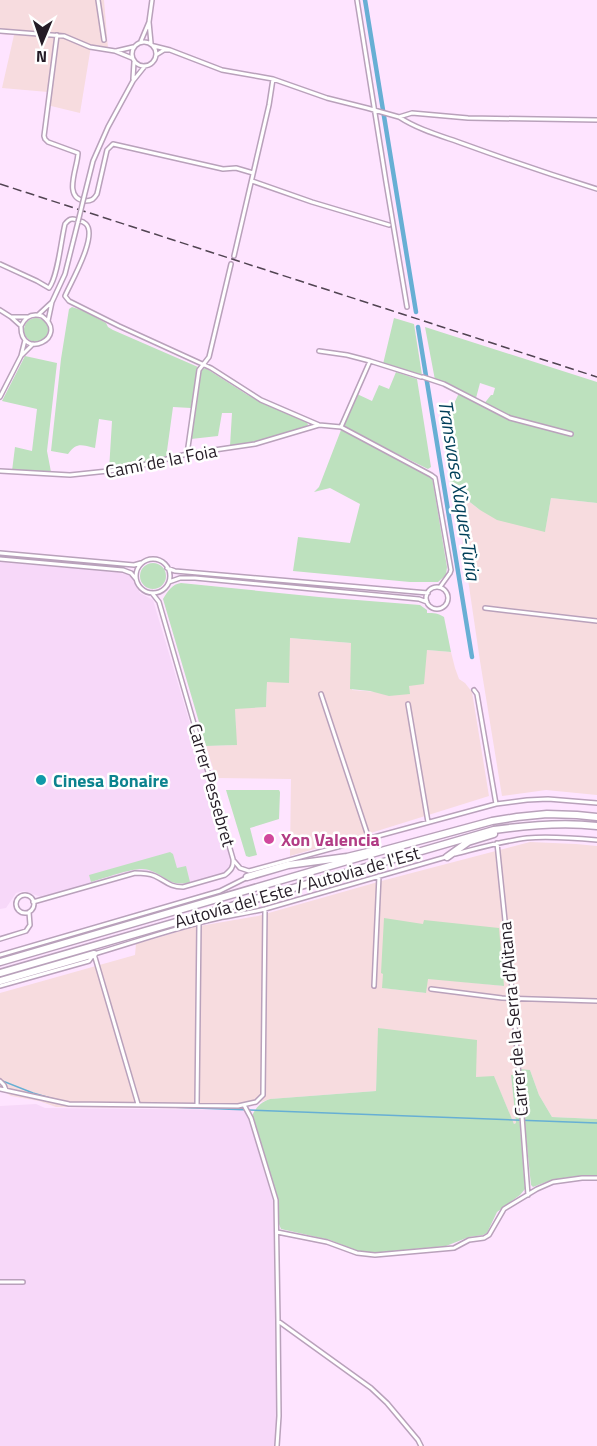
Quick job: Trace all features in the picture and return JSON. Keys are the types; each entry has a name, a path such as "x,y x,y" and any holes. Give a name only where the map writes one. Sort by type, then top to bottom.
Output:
{"highway":[{"name":"Autovía del Este / Autovia de l'Est","path":"0,962 492,821 547,814 597,817"},
{"name":"Autovía del Este / Autovia de l'Est","path":"0,977 68,957 93,946 494,830 549,823 597,826"},
{"path":"447,857 468,842 519,826"},
{"path":"247,877 288,865 385,850"},
{"path":"0,977 94,954"}],"street":[{"path":"98,0 105,40"},
{"path":"150,43 149,22 152,0"},
{"path":"357,0 407,307"},
{"path":"115,51 133,47 141,41 149,22"},
{"path":"0,31 67,37 90,47 115,51 145,66"},
{"path":"57,35 45,139 78,153 72,186 78,199 87,201 95,198 107,150 113,144 223,169 236,168 253,173"},
{"path":"141,41 222,70 273,79 327,98 387,113 420,128 597,189"},
{"path":"0,310 11,316 21,326 25,340 33,344 42,343 48,337 51,329 48,321 52,302 65,274 90,171 101,142 133,81 145,66 153,63 156,55 154,46"},
{"path":"133,47 131,55 133,81"},
{"path":"156,55 164,50 170,50"},
{"path":"234,256 273,79"},
{"path":"399,117 412,113 468,118 597,120"},
{"path":"252,181 389,225"},
{"path":"0,264 49,288 54,276 64,224 73,219 84,222 89,232 78,269 65,296 69,302 203,365 261,399 319,425 340,427 435,478 451,570 440,587"},
{"path":"188,454 199,370 209,357 231,264"},
{"path":"38,315 52,302"},
{"path":"11,316 38,315 48,321"},
{"path":"21,326 27,317"},
{"path":"0,397 21,356 25,340"},
{"path":"21,356 33,344"},
{"path":"319,351 347,355 431,379 510,418 571,434"},
{"path":"340,427 370,361"},
{"name":"Camí de la Foia","path":"0,471 70,475 108,472 188,454 255,444 319,425"},
{"path":"0,553 134,565 155,559 175,571 428,593"},
{"path":"0,559 123,570 131,573 142,590 152,593 161,591 169,582 167,568"},
{"path":"136,579 141,563"},
{"path":"169,582 180,578 195,578 419,599 434,608 445,605 448,596 440,587 433,588 428,593 427,602"},
{"name":"Carrer Pessebret","path":"159,602 161,591"},
{"name":"Carrer Pessebret","path":"33,902 135,873 156,876 168,885 183,888 225,874 234,865 159,602 152,593"},
{"path":"485,608 597,621"},
{"path":"474,690 477,693 496,804"},
{"path":"321,694 369,838"},
{"path":"408,704 428,822"},
{"path":"233,860 240,868 249,871 268,867 496,804 548,799 597,803"},
{"path":"0,986 89,961 94,954 199,923 249,914 497,843 549,837 597,840"},
{"name":"Carrer de la Serra d'Aitana","path":"497,843 513,998 528,1195"},
{"path":"0,955 220,891 268,867"},
{"path":"374,986 379,876"},
{"path":"25,896 33,902 33,908 24,913 18,910 16,905 17,900 25,896"},
{"path":"0,1089 69,1104 244,1105 256,1102 263,1095 264,909"},
{"path":"0,939 26,931 30,925 29,912"},
{"path":"197,1105 199,923"},
{"path":"94,954 138,1104"},
{"path":"431,988 502,998 597,1001"},
{"path":"0,1081 6,1090"},
{"path":"244,1105 251,1118 276,1200 279,1416 277,1446"},
{"path":"277,1232 327,1242 357,1253 375,1255 454,1248 469,1240 489,1235 504,1209 537,1189 553,1182 597,1178"},
{"path":"0,1282 23,1282"},
{"path":"278,1321 371,1388 387,1403 421,1446"}],"shaded area":[{"path":"0,0 104,0 108,48 91,46 80,113 47,105 48,92 2,88 14,35 0,34"},
{"path":"455,491 480,510 545,531 551,498 597,503 597,795 546,790 502,796"},
{"path":"0,562 127,573 134,578 140,593 153,600 232,864 226,872 184,885 176,885 154,873 137,871 41,897 24,891 16,893 6,908 0,909"},
{"path":"289,638 351,643 352,690 409,694 409,686 427,650 451,652 459,679 472,692 489,796 290,856 291,779 216,778 206,746 236,745 235,708 266,707 267,682"},
{"path":"530,842 597,846 597,1119 552,1117 539,1095 530,1070 521,1069 520,1079 516,1075 511,1075 516,1123 514,1124 494,1077 476,1078 379,1028 376,1091 270,1099 240,1109 56,1107 11,1096 0,1089 0,993 135,955 136,944 194,927 258,916","holes":["424,921 504,986 427,978 426,993 383,988 383,974 424,925"]},
{"path":"36,1104 45,1108 240,1110 246,1112 273,1200 277,1415 275,1446 0,1446 0,1106"}],"green space":[{"path":"72,307 106,323 113,330 198,367 191,408 173,407 166,458 109,470 112,421 99,419 95,448 80,445 68,454 51,451 61,359 69,309"},
{"path":"36,318 44,322 48,330 44,338 36,342 28,338 24,330 28,322"},
{"path":"394,318 414,324 422,375 383,364"},
{"path":"425,327 597,382 597,503 551,498 545,532 497,520 453,489 442,429 459,393 483,405 493,395 495,388 480,383 476,398 435,380"},
{"path":"25,356 57,363 47,451 51,472 12,471 15,447 32,451 37,409 2,401"},
{"path":"203,368 264,404 304,420 308,425 282,435 230,446 232,413 222,413 218,436 191,439"},
{"path":"396,372 417,379 431,467 428,469 343,427 357,394 372,401 379,385 389,389"},
{"path":"341,430 432,477 447,567 446,575 438,582 410,582 293,571 298,537 350,543 360,504 330,488 314,492 319,487"},
{"path":"153,563 162,567 166,576 162,585 153,589 144,585 140,576 144,567"},
{"path":"181,583 420,605 427,610 427,613 444,617 451,652 427,650 424,684 409,686 410,694 389,696 350,689 351,643 290,638 289,683 267,682 266,707 235,709 237,745 206,746 163,599 173,586"},
{"path":"226,790 279,790 280,792 279,819 250,828 257,855 246,856"},
{"path":"170,852 173,854 177,868 186,866 190,882 176,883 155,872 137,869 91,882 89,875"},
{"path":"384,918 423,924 424,920 499,928 504,986 428,979 426,993 382,988"},
{"path":"378,1028 477,1040 476,1077 494,1076 514,1124 516,1123 511,1075 516,1075 525,1189 497,1212 487,1233 446,1246 371,1253 357,1251 330,1240 281,1229 279,1202 252,1116 259,1105 270,1099 376,1091"},
{"path":"521,1069 530,1070 539,1095 552,1117 597,1119 597,1176 565,1178 533,1187 531,1185 520,1079"}],"waterway":[{"name":"Transvase Xùquer-Tùria","path":"365,0 416,312"},
{"name":"Transvase Xùquer-Tùria","path":"418,327 472,657"},
{"path":"0,1080 57,1100"},
{"path":"73,1105 113,1106"},
{"path":"169,1107 597,1123"}],"railway":[{"path":"0,184 597,377"}],"place":[{"name":"Cinesa Bonaire","path":"41,780"},
{"name":"Xon Valencia","path":"269,839"}]}
